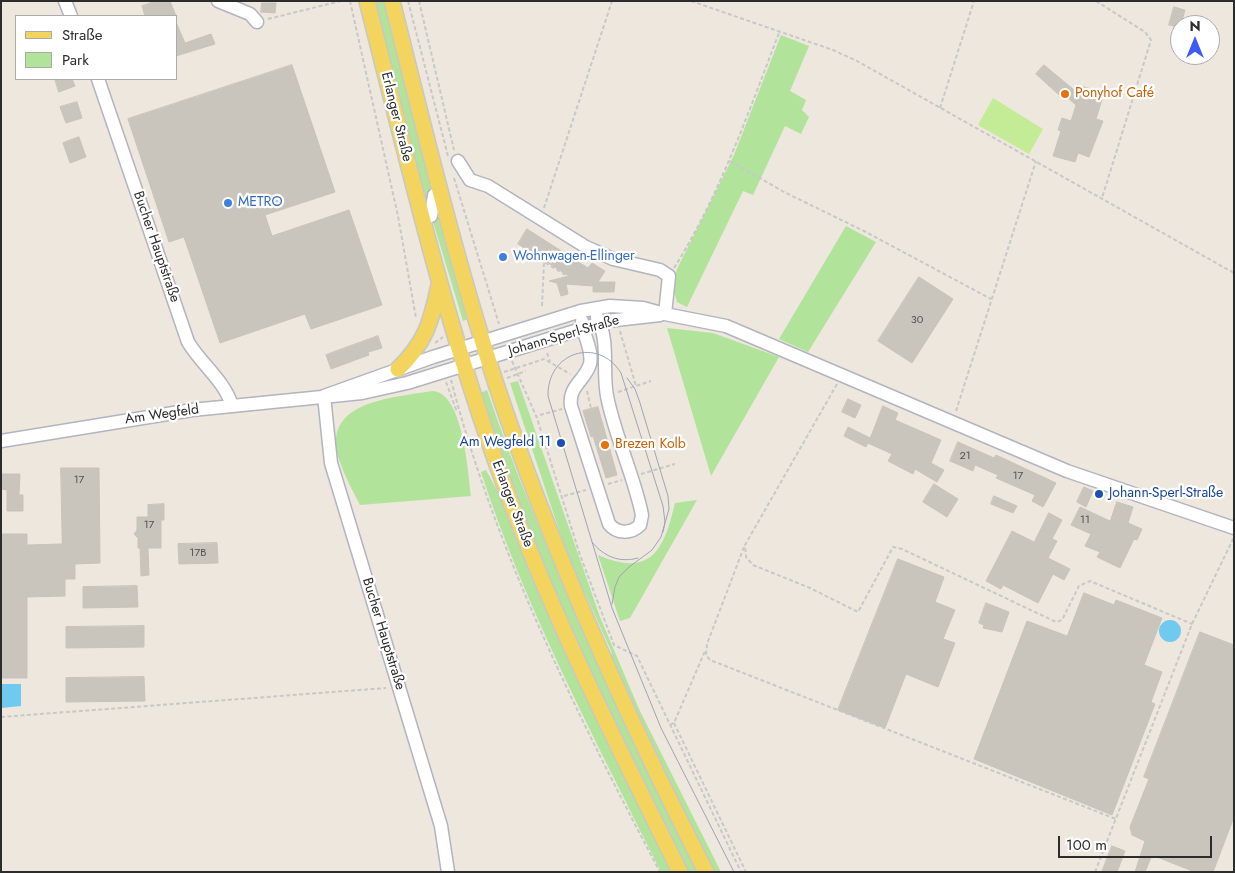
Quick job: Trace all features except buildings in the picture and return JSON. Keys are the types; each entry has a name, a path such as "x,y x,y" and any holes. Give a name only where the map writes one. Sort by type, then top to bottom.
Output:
{"main road":[{"name":"Erlanger Straße","path":"367,1 439,283 495,460 541,577 612,733 680,872"},
{"name":"Erlanger Straße","path":"392,1 433,168 489,359 535,491 574,593 648,756 706,872"},
{"path":"398,369 423,341 432,317 439,283"}],"street":[{"path":"65,1 71,15"},
{"path":"218,1 250,14 257,22"},
{"name":"Bucher Hauptstraße","path":"98,80 188,342 197,358 228,393 232,406"},
{"path":"454,166 470,180 488,186 541,217 586,247 613,259 660,270 669,276 665,314"},
{"path":"431,216 434,194"},
{"name":"Johann-Sperl-Straße","path":"484,341 586,310 627,306 726,326 952,424 1103,486 1234,528"},
{"path":"586,310 600,323 604,337 605,384 610,408 640,505 642,521 636,529 618,531 609,524 571,406 572,389 589,366 590,348 583,328 586,310"},
{"name":"Johann-Sperl-Straße","path":"464,366 600,323 665,314"},
{"name":"Am Wegfeld","path":"324,396 484,341"},
{"name":"Am Wegfeld","path":"1,441 232,406 274,403 324,396 362,394 464,366"},
{"path":"589,366 606,368"},
{"name":"Bucher Hauptstraße","path":"324,396 331,463 441,826 448,872"}],"path":[{"path":"257,22 341,1"},
{"path":"350,1 398,216 417,320"},
{"path":"408,1 496,316"},
{"path":"419,1 454,166"},
{"path":"541,217 612,1"},
{"path":"691,1 833,50 857,61 1234,273"},
{"path":"940,108 974,1"},
{"path":"1096,1 1145,32 1151,40 1102,198"},
{"path":"669,276 688,247 730,160 780,32"},
{"path":"730,160 784,192 864,231 991,299"},
{"path":"952,424 1036,161"},
{"path":"542,306 544,262 569,277"},
{"path":"616,320 636,386"},
{"path":"548,353 550,361 538,360 516,367 537,418 580,555 614,645 637,656 741,872"},
{"path":"507,378 526,371"},
{"path":"670,725 674,723 706,649 745,545 842,375"},
{"path":"616,393 651,381"},
{"path":"446,383 457,412"},
{"path":"452,400 457,398 489,502 531,608 660,872"},
{"path":"540,415 571,406"},
{"path":"1095,872 1192,624 1234,537"},
{"path":"745,545 746,556 753,565 810,588 858,612 893,547 902,549 1056,622 1062,620 1079,586 1090,581 1192,624"},
{"path":"706,649 706,655 715,663 1116,819"},
{"path":"1,717 399,687"},
{"path":"674,723 746,872"}],"green space":[{"path":"372,1 385,1 470,318 463,321 404,126"},
{"path":"781,35 809,46 790,91 806,100 802,110 809,117 801,134 785,126 753,195 743,191 687,307 677,302 673,287 677,269 734,155"},
{"path":"993,98 1043,129 1029,154 978,125"},
{"path":"846,226 876,242 808,352 779,339"},
{"path":"667,328 713,333 779,357 711,476"},
{"path":"518,381 600,617 639,709 721,872 712,872 609,659 612,653 585,593 579,590 510,383"},
{"path":"487,390 533,514 559,574 613,694 699,872 687,872 629,755 574,636 501,455 480,393"},
{"path":"432,391 442,395 451,404 457,418 466,452 471,496 360,505 340,462 336,442 339,426 349,415 363,406 398,396"},
{"path":"486,470 502,500 673,872 661,872 587,725 519,575 481,472"},
{"path":"697,500 630,618 620,621 598,555 616,561 631,563 643,561 660,546 671,520 675,503"}],"water":[{"path":"1170,620 1178,623 1181,631 1178,639 1170,642 1162,639 1159,631 1162,623"},
{"path":"1,684 21,684 21,706 1,708"}],"tram line":[{"path":"663,532 665,522 663,506 621,373 611,362 600,355 588,352 576,354 565,360 556,369 550,381 548,396 612,608 661,728 734,872"},
{"path":"612,604 619,577 652,550 661,537 669,509 668,496 640,403 635,389 627,378"},
{"path":"592,542 602,552 613,558 625,560 638,558"}],"place":[{"name":"Ponyhof Café","path":"1065,94"},
{"name":"METRO","path":"228,203"},
{"name":"Wohnwagen-Ellinger","path":"503,257"},
{"name":"Am Wegfeld 11","path":"561,443"},
{"name":"Brezen Kolb","path":"605,445"},
{"name":"Johann-Sperl-Straße","path":"1099,494"}]}
